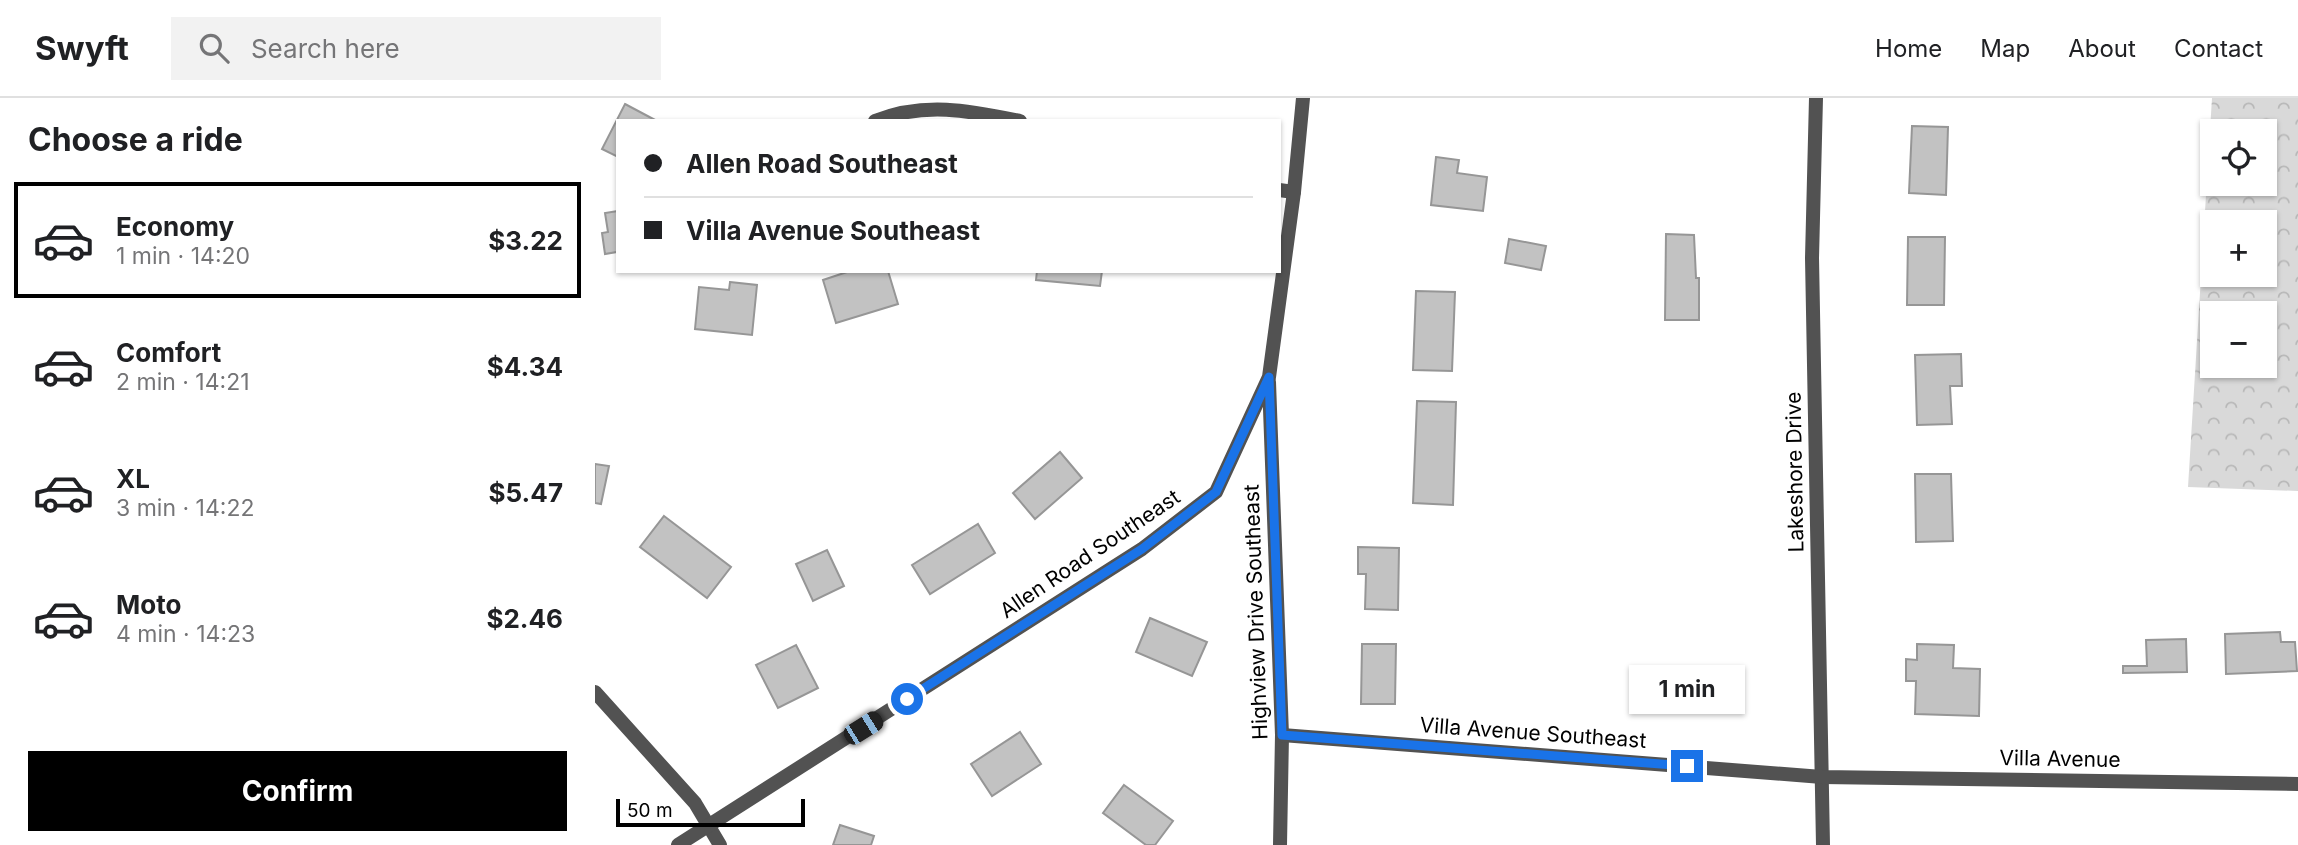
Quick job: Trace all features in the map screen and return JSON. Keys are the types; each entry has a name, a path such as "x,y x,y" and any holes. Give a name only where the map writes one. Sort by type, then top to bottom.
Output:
{"street":[{"name":"Allen Road Southeast","path":"1281,253 1287,191 1303,98"},
{"name":"Lakeshore Drive","path":"1816,98 1812,258 1823,845"},
{"path":"882,119 916,110 965,109 1011,119"},
{"name":"Allen Road Southeast","path":"677,845 1142,549 1216,492 1269,377 1279,273"},
{"name":"Highview Drive Southeast","path":"1269,377 1282,735 1280,845"},
{"path":"595,692 695,803 720,845"},
{"name":"Villa Avenue Southeast","path":"1282,735 1822,777"},
{"name":"Villa Avenue","path":"1822,777 2298,784"}],"green space":[{"path":"2212,98 2298,98 2298,491 2188,487 2200,287 2277,287 2277,210 2205,210 2206,196 2277,196 2277,119 2211,119"}],"building":[{"path":"625,104 653,119 617,119"},
{"path":"616,122 616,156 602,149"},
{"path":"1912,126 1948,127 1946,195 1909,193"},
{"path":"1436,157 1459,160 1457,173 1487,177 1483,211 1431,205"},
{"path":"616,211 616,252 605,254 602,233 608,232 605,213"},
{"path":"1666,234 1694,235 1696,278 1699,278 1699,320 1665,320"},
{"path":"1908,237 1945,237 1944,305 1907,305"},
{"path":"1509,239 1546,246 1541,270 1505,263"},
{"path":"844,273 889,273 898,304 836,323 823,280"},
{"path":"1037,273 1102,273 1100,286 1036,280"},
{"path":"730,282 757,285 752,335 695,329 699,287 729,290"},
{"path":"1416,291 1455,292 1452,371 1413,370"},
{"path":"1961,354 1962,386 1950,386 1952,424 1917,425 1915,355"},
{"path":"1417,401 1456,402 1453,505 1413,503"},
{"path":"1060,452 1082,478 1035,519 1013,493"},
{"path":"595,464 609,466 601,504 595,503"},
{"path":"1915,474 1951,474 1953,541 1916,542"},
{"path":"664,516 731,567 707,598 640,547"},
{"path":"978,524 995,553 930,594 912,565"},
{"path":"1358,547 1399,548 1398,610 1365,609 1366,574 1358,574"},
{"path":"827,550 844,586 813,601 796,564"},
{"path":"1150,618 1207,642 1192,676 1136,652"},
{"path":"2280,632 2281,642 2295,642 2297,671 2226,674 2225,634"},
{"path":"2186,639 2187,672 2123,673 2123,666 2147,666 2146,640"},
{"path":"1362,644 1396,644 1395,704 1361,704"},
{"path":"1917,644 1954,645 1953,668 1980,669 1979,716 1915,714 1916,681 1906,681 1906,659 1917,660"},
{"path":"796,645 818,688 778,708 756,665"},
{"path":"1020,732 1041,764 992,796 971,764"},
{"path":"1124,785 1173,821 1155,845 1146,845 1103,813"},
{"path":"840,825 874,836 871,845 833,845"}],"route":[{"path":"907,699 1142,549 1216,492 1269,377 1282,735 1687,766"}]}
